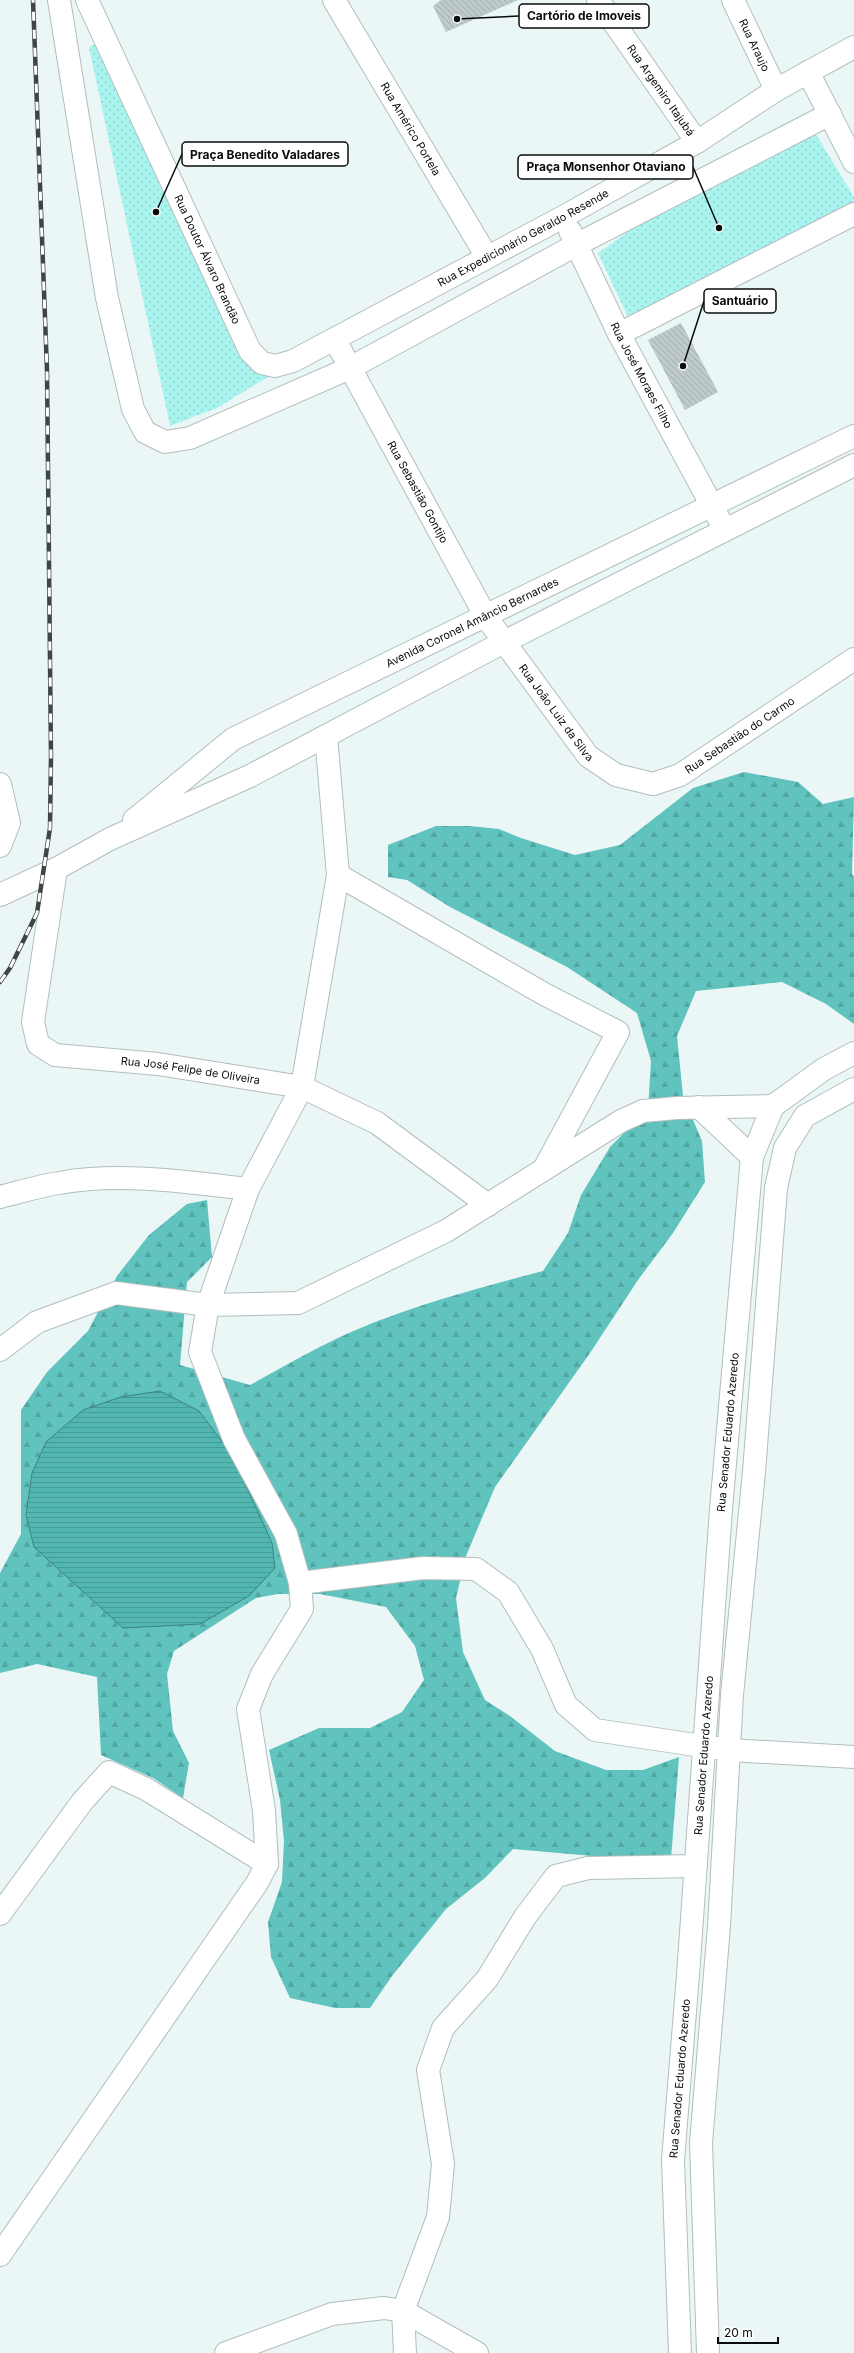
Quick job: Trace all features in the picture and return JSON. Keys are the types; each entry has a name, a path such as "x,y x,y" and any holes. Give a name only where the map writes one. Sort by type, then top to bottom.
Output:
{"street":[{"path":"59,0 107,298 133,409 145,432 165,442 190,438 350,368 576,245 830,114"},
{"name":"Rua Doutor Álvaro Brandão","path":"87,0 250,351 262,363"},
{"name":"Rua Américo Portela","path":"334,0 488,257"},
{"name":"Rua Argemiro Itajubá","path":"598,0 696,142"},
{"name":"Rua Araujo","path":"733,0 776,90"},
{"name":"Rua Expedicionário Geraldo Resende","path":"262,363 275,366 292,361 335,340 563,217 696,142 776,90 854,47"},
{"path":"808,72 854,162"},
{"path":"619,334 854,214"},
{"name":"Rua José Moraes Filho","path":"563,217 619,334 725,530"},
{"name":"Rua Sebastião Gontijo","path":"335,340 486,617 504,642"},
{"name":"Avenida Coronel Amâncio Bernardes","path":"110,839 234,739 854,436"},
{"name":"Avenida Coronel Amâncio Bernardes","path":"0,895 56,869 110,839 250,776 504,642 854,465"},
{"name":"Rua João Luiz da Silva","path":"504,642 588,756 616,775"},
{"name":"Rua Sebastião do Carmo","path":"616,775 653,784 680,775 854,659"},
{"path":"0,2255 257,1884 267,1864 264,1811 248,1709 262,1674 302,1609 300,1583 286,1534 234,1439 200,1352 208,1305 248,1189 302,1087 338,875 326,736"},
{"path":"0,784 9,823 0,846"},
{"name":"Rua José Felipe de Oliveira","path":"56,869 33,1022 38,1044 56,1055 158,1064 302,1087 377,1122 488,1205"},
{"path":"338,875 544,994 618,1032 543,1170"},
{"path":"0,1350 37,1322 116,1293 208,1305 298,1303 446,1231 622,1121 643,1110 699,1107 773,1106 824,1069 854,1053"},
{"path":"681,2353 699,2351 707,2353 701,2143 719,1926 728,1750 776,1188 785,1148 805,1116 854,1089"},
{"name":"Rua Senador Eduardo Azeredo","path":"681,2353 673,2160 696,1866 703,1746 721,1509 752,1157 773,1106"},
{"path":"699,1107 752,1157"},
{"path":"0,1197 60,1182 119,1179 165,1179 248,1189"},
{"path":"300,1583 423,1568 476,1569 508,1592 542,1649 566,1705 595,1730 728,1750 854,1757"},
{"path":"0,1914 82,1802 108,1772 146,1789 267,1864"},
{"path":"405,2353 403,2312 438,2217 443,2164 428,2070 443,2028 487,1979 525,1917 556,1876 588,1868 696,1866"},
{"path":"682,2045 709,2046"},
{"path":"226,2353 332,2314 384,2308 403,2312 478,2353"}],"shaded area":[{"path":"106,39 268,377 217,408 170,426 89,47"},
{"path":"806,118 854,197 854,202 628,317 598,253 692,187"},
{"path":"160,1391 199,1411 232,1455 272,1543 275,1568 249,1596 200,1624 123,1628 34,1547 26,1515 32,1473 46,1442 83,1410 121,1397"}],"green space":[{"path":"744,772 798,782 823,804 854,797 852,874 854,877 854,1024 826,1004 782,982 696,991 677,1036 683,1096 702,1141 705,1182 673,1233 638,1280 590,1353 495,1487 466,1556 456,1598 463,1652 485,1700 510,1716 555,1751 606,1770 643,1770 679,1757 671,1859 627,1859 513,1849 485,1878 446,1909 392,1976 370,2008 335,2008 290,1998 271,1957 268,1922 282,1882 284,1841 280,1800 269,1750 319,1728 370,1728 402,1712 424,1680 415,1646 386,1607 320,1594 278,1594 256,1598 174,1651 167,1674 173,1731 189,1763 183,1798 153,1778 101,1755 97,1677 37,1664 0,1673 0,1573 21,1534 21,1410 47,1372 88,1331 117,1276 149,1235 187,1204 207,1200 212,1257 187,1282 180,1365 250,1385 327,1343 362,1327 466,1292 543,1271 568,1233 581,1195 610,1147 648,1109 651,1061 637,1013 567,967 450,907 407,880 388,877 388,845 436,826 470,826 499,829 521,838 575,855 620,845 693,788"}],"building":[{"path":"441,0 518,0 446,32 433,6"},
{"path":"681,323 718,392 685,410 648,340"}],"railway":[{"path":"0,982 10,968 37,913 50,828 51,756 47,370 33,0"}],"place":[{"name":"Cartório de Imoveis","path":"457,19"},
{"name":"Praça Benedito Valadares","path":"156,212"},
{"name":"Praça Monsenhor Otaviano","path":"719,228"},
{"name":"Santuário","path":"683,366"}]}
